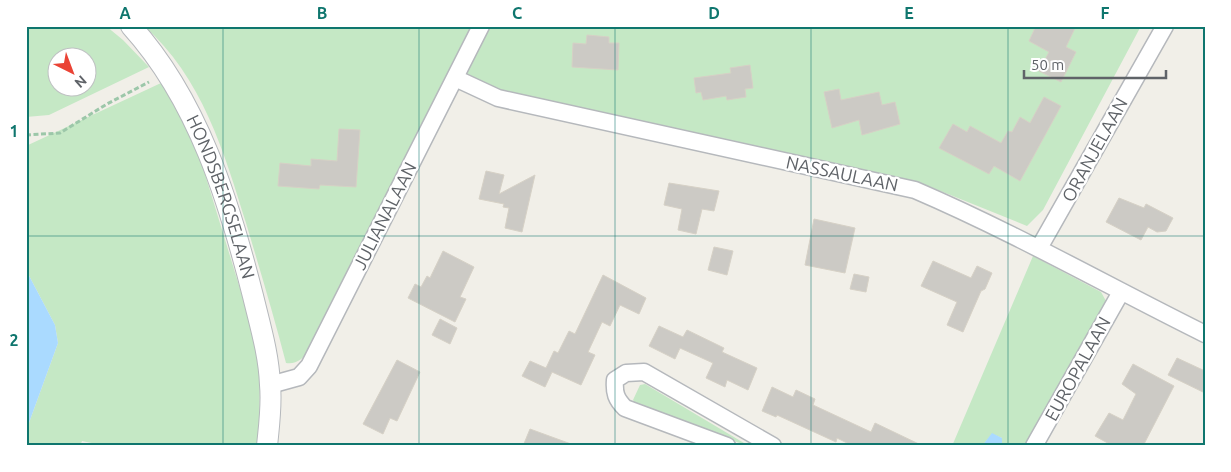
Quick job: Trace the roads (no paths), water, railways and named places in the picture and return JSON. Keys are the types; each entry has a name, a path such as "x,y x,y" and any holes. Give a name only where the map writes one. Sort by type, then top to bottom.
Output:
{"street":[{"name":"HONDSBERGSELAAN","path":"131,26 168,72 196,127 223,194 246,270 264,342 270,385 267,446"},
{"name":"JULIANALAAN","path":"270,385 299,377 309,366 481,26"},
{"name":"ORANJELAAN","path":"1040,248 1165,26"},
{"name":"NASSAULAAN","path":"455,78 498,98 916,190 1040,248 1121,292 1205,334"},
{"name":"EUROPALAAN","path":"1034,446 1121,292"},
{"path":"727,446 625,408 617,401 614,391 615,380 626,373 644,372 773,446"}],"water":[{"path":"26,270 55,325 58,343 26,431"},
{"path":"992,433 1002,438 1002,446 982,446"}]}
